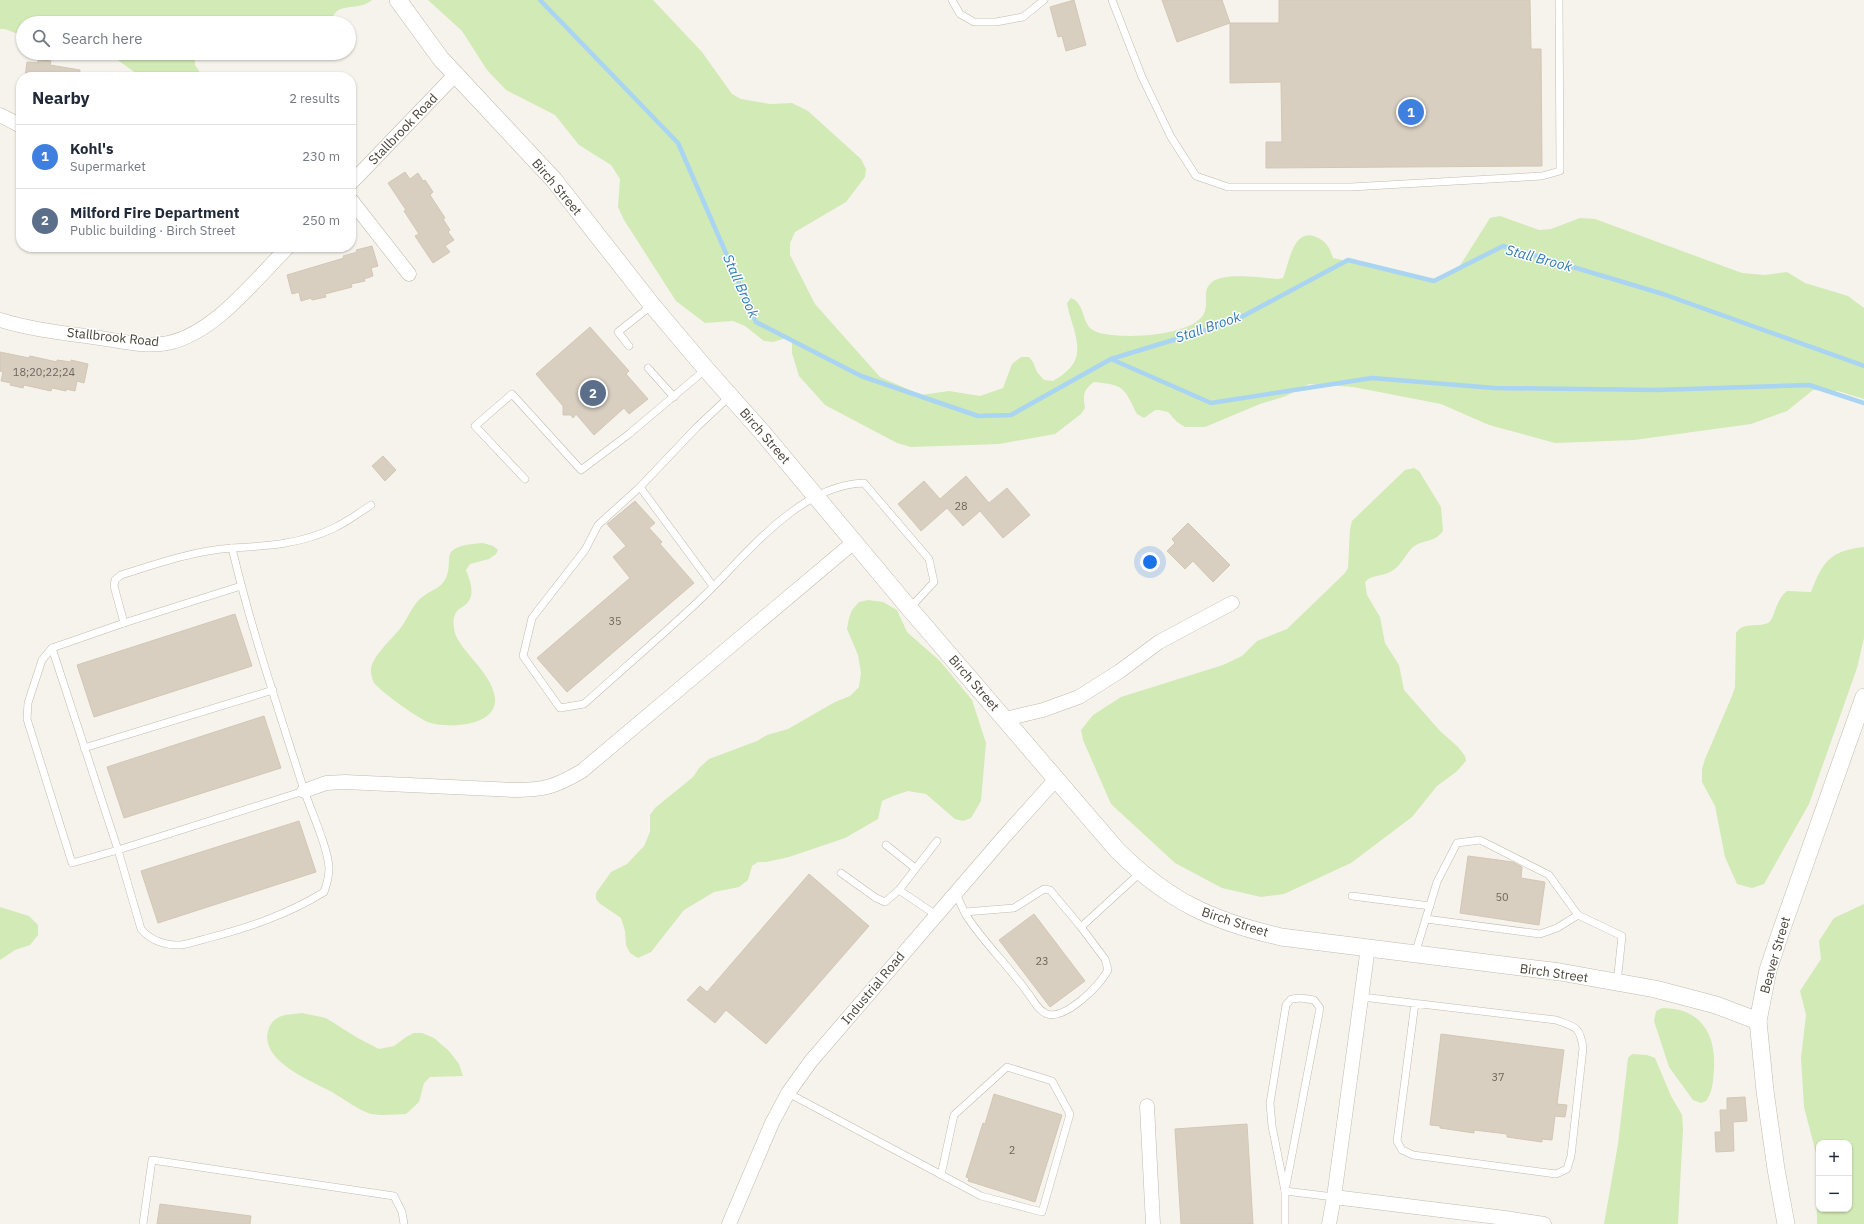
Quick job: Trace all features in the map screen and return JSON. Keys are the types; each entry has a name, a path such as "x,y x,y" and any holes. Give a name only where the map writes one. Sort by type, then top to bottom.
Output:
{"street":[{"name":"Birch Street","path":"398,0 441,59 554,180 652,305 706,369 762,432 910,609 1117,850 1140,873 1196,910 1235,925 1281,937 1560,972 1655,989 1716,1005 1758,1021"},
{"name":"Stallbrook Road","path":"356,178 455,75"},
{"path":"0,115 16,123"},
{"path":"356,206 410,274"},
{"name":"Stallbrook Road","path":"0,320 70,334 141,343 168,343 190,335 212,322 223,313 283,252"},
{"path":"304,791 326,783 345,782 513,790 536,790 553,787 582,771 854,542"},
{"path":"1005,719 1042,710 1079,697 1120,671 1159,642 1192,623 1232,603"},
{"name":"Beaver Street","path":"1786,1224 1776,1169 1765,1091 1758,1021 1768,970 1864,697"},
{"name":"Industrial Road","path":"729,1224 772,1123 788,1093 811,1061 1056,778"},
{"path":"1329,1224 1368,947"},
{"path":"1147,1106 1154,1224"},
{"path":"1334,1197 1544,1224"}],"lane":[{"path":"952,0 960,14 974,22 996,22 1023,17 1044,0"},
{"path":"1112,0 1145,83 1171,136 1196,176 1228,187 1351,187 1542,176 1560,171 1558,0"},
{"path":"629,346 618,332 652,305"},
{"path":"648,368 674,397"},
{"path":"525,480 474,426 512,394 581,470 629,434 706,369"},
{"path":"730,396 696,427 640,487 598,526 585,550 532,618 523,656 560,708 584,704 713,586 776,523 816,496 851,483 864,482 929,559 934,582 910,609"},
{"path":"640,487 713,586"},
{"path":"124,623 114,586 115,580 121,575 175,558 210,550 281,545 302,541 335,528 370,505"},
{"path":"52,648 118,850 141,929 147,937 161,943 177,946 249,927 304,904 324,892 329,867 241,586 232,548"},
{"path":"241,586 124,623 52,648 42,660 28,703 27,719 72,863 118,850 304,791"},
{"path":"84,748 273,690"},
{"path":"1415,954 1437,882 1457,843 1480,840 1549,875 1578,915 1622,936 1617,983"},
{"path":"841,873 876,898 885,902 899,890 937,841"},
{"path":"886,845 916,868"},
{"path":"1081,927 1140,873"},
{"path":"956,892 965,912 1041,1010 1056,1015 1066,1012 1097,986 1103,980 1108,970 1105,959 1050,890 1044,889 1014,908 965,912"},
{"path":"899,890 936,916"},
{"path":"1352,896 1430,906"},
{"path":"1426,919 1540,934 1557,928 1578,915"},
{"path":"1362,997 1415,1003 1556,1020 1574,1027 1581,1035 1582,1048 1571,1156 1567,1169 1556,1174 1413,1155 1402,1150 1397,1141 1415,1003"},
{"path":"1285,1191 1271,1120 1270,1104 1286,1005 1291,999 1301,998 1314,1000 1319,1004 1320,1008 1285,1191 1285,1224"},
{"path":"788,1093 941,1175 981,1196 1042,1212 1070,1114 1052,1081 1007,1067 954,1115 941,1175"},
{"path":"143,1224 152,1160 394,1196 402,1212 404,1224"},
{"path":"1285,1191 1334,1197"}],"green space":[{"path":"0,0 372,0 363,5 344,8 336,12 333,16 16,16 16,33 5,29 0,29"},
{"path":"428,0 653,0 702,52 732,94 741,99 770,104 792,103 808,111 861,159 866,169 865,177 846,202 795,232 790,243 790,255 815,304 880,377 921,395 949,391 980,396 1003,388 1012,364 1021,357 1029,357 1037,372 1044,380 1053,381 1057,379 1074,363 1077,355 1076,338 1067,303 1071,298 1079,305 1088,325 1097,332 1122,336 1139,336 1173,331 1188,326 1199,320 1206,307 1207,288 1212,282 1218,279 1234,276 1278,279 1283,278 1293,248 1302,237 1308,235 1316,237 1325,243 1333,258 1393,271 1425,280 1444,277 1456,272 1490,218 1500,216 1539,230 1551,229 1580,218 1595,219 1742,273 1765,275 1787,272 1805,283 1848,296 1864,308 1864,399 1838,391 1813,390 1787,411 1751,424 1634,440 1555,443 1489,425 1441,404 1353,387 1309,384 1286,396 1260,404 1205,427 1185,427 1177,422 1168,412 1159,410 1155,410 1144,418 1137,414 1126,393 1122,389 1104,383 1094,382 1086,390 1084,400 1085,408 1081,414 1055,434 999,444 911,447 897,443 825,405 799,376 792,353 792,338 786,338 773,342 764,341 745,326 733,321 705,323 676,301 624,220 618,207 620,179 611,165 579,145 555,115 506,90 487,70 462,31"},
{"path":"118,60 195,60 195,65 200,72 134,72"},
{"path":"1414,468 1419,471 1441,507 1443,531 1440,535 1413,547 1394,570 1387,574 1368,579 1365,582 1367,595 1380,617 1385,643 1399,665 1404,690 1440,731 1458,747 1465,756 1466,761 1456,772 1437,786 1412,817 1351,863 1284,894 1261,897 1222,888 1175,863 1111,804 1083,740 1081,730 1093,715 1121,697 1223,665 1242,656 1257,641 1287,629 1345,573 1348,568 1350,529 1352,521 1405,470"},
{"path":"483,543 493,546 498,550 496,554 489,559 470,564 466,570 471,586 471,596 469,601 457,611 454,620 454,628 460,644 481,669 492,688 495,698 494,708 488,715 469,724 446,725 428,722 391,698 378,687 374,683 371,667 377,655 401,627 417,602 443,583 448,573 449,558 452,551 463,546"},
{"path":"1864,547 1864,638 1857,668 1809,804 1764,884 1752,888 1737,884 1725,857 1715,806 1702,782 1702,769 1705,759 1735,687 1736,633 1743,627 1768,623 1772,618 1780,599 1787,591 1811,592 1815,581 1829,559 1843,551"},
{"path":"868,600 883,602 897,610 907,632 940,661 972,700 986,743 981,801 971,818 963,821 955,819 926,794 908,791 893,796 882,801 878,819 845,838 789,857 766,862 758,862 752,866 748,880 739,887 714,892 684,910 651,952 638,958 630,953 626,945 625,931 621,918 599,903 596,899 596,893 611,872 627,864 644,846 650,832 650,815 655,808 693,777 699,768 709,759 757,741 767,735 788,729 835,702 850,696 859,687 861,673 858,655 847,629 852,610 859,602"},
{"path":"1864,904 1864,1224 1817,1224 1817,1212 1852,1212 1852,1140 1816,1140 1816,1153 1804,1107 1801,1058 1806,1015 1800,991 1821,959 1819,941 1834,918"},
{"path":"0,907 29,916 38,925 38,935 30,945 15,950 0,960"},
{"path":"1662,1008 1676,1009 1687,1013 1696,1018 1709,1034 1714,1056 1714,1069 1711,1090 1706,1101 1701,1103 1693,1100 1669,1067 1654,1021 1656,1011"},
{"path":"302,1013 326,1018 356,1037 379,1049 394,1046 414,1033 422,1033 434,1038 449,1051 459,1064 463,1076 430,1077 424,1083 419,1102 406,1114 381,1115 368,1113 332,1092 300,1076 279,1061 272,1052 268,1042 268,1031 273,1021 281,1016"},
{"path":"1632,1054 1647,1055 1655,1058 1671,1096 1682,1115 1683,1129 1678,1224 1604,1224 1618,1144 1628,1058"}],"building":[{"path":"1074,0 1086,45 1066,51 1062,36 1058,37 1050,7"},
{"path":"1162,0 1222,0 1230,23 1177,42"},
{"path":"1279,0 1530,0 1531,49 1541,49 1542,166 1266,168 1266,142 1282,142 1281,82 1230,83 1230,23 1279,23"},
{"path":"38,60 51,61 50,65 80,70 80,72 26,72 27,62 38,63"},
{"path":"405,172 410,179 418,173 423,181 425,180 433,192 430,195 445,218 443,219 450,230 448,232 454,240 445,246 450,252 433,263 415,236 419,234 404,211 406,210 388,183"},
{"path":"372,246 378,266 371,268 373,276 364,279 365,281 351,284 352,287 325,294 326,297 312,300 311,298 301,301 299,292 292,294 287,275 344,258 343,256 357,252 356,250"},
{"path":"590,327 629,371 626,374 648,399 629,414 624,408 594,435 576,414 573,418 571,415 563,415 563,406 536,374"},
{"path":"0,352 29,358 30,356 57,362 57,360 71,362 71,360 88,364 84,383 77,381 75,391 52,388 51,391 24,385 23,388 10,385 11,383 1,381 3,372 0,371"},
{"path":"383,456 396,470 385,481 372,466"},
{"path":"966,476 989,503 1007,488 1030,515 1003,538 980,511 963,526 947,508 921,531 898,504 924,481 940,499"},
{"path":"635,501 655,523 649,528 662,542 660,544 694,583 567,692 537,658 630,578 613,557 626,546 607,524"},
{"path":"1188,523 1230,565 1213,582 1193,561 1185,569 1167,551 1175,543 1172,539"},
{"path":"235,614 252,666 94,717 77,665"},
{"path":"264,716 281,768 124,818 107,767"},
{"path":"299,821 316,872 158,923 141,871"},
{"path":"1468,856 1513,862 1522,867 1521,878 1545,882 1539,925 1460,913"},
{"path":"809,874 869,926 766,1044 726,1010 715,1023 687,1000 700,986 707,992"},
{"path":"1034,914 1085,981 1050,1007 999,940"},
{"path":"1441,1034 1564,1050 1557,1104 1567,1105 1565,1117 1555,1116 1552,1140 1542,1139 1542,1142 1507,1137 1507,1134 1474,1130 1474,1133 1430,1125"},
{"path":"994,1094 1062,1115 1035,1202 968,1181 969,1178 966,1177"},
{"path":"1745,1097 1747,1121 1733,1122 1734,1151 1716,1152 1715,1132 1721,1132 1720,1110 1727,1110 1727,1098"},
{"path":"1247,1124 1253,1224 1181,1224 1175,1129"},
{"path":"160,1204 251,1216 250,1224 157,1224"}],"waterway":[{"name":"Stall Brook","path":"540,0 678,143 756,322 861,376 978,416 1011,415 1111,359 1232,322 1348,260 1434,281 1503,246 1663,294 1864,366"},
{"name":"Stall Brook","path":"1111,359 1211,403 1372,378 1494,388 1656,390 1809,385 1864,403"}],"place":[{"name":"Kohl's","path":"1411,112"},
{"name":"Milford Fire Department","path":"593,393"}]}
